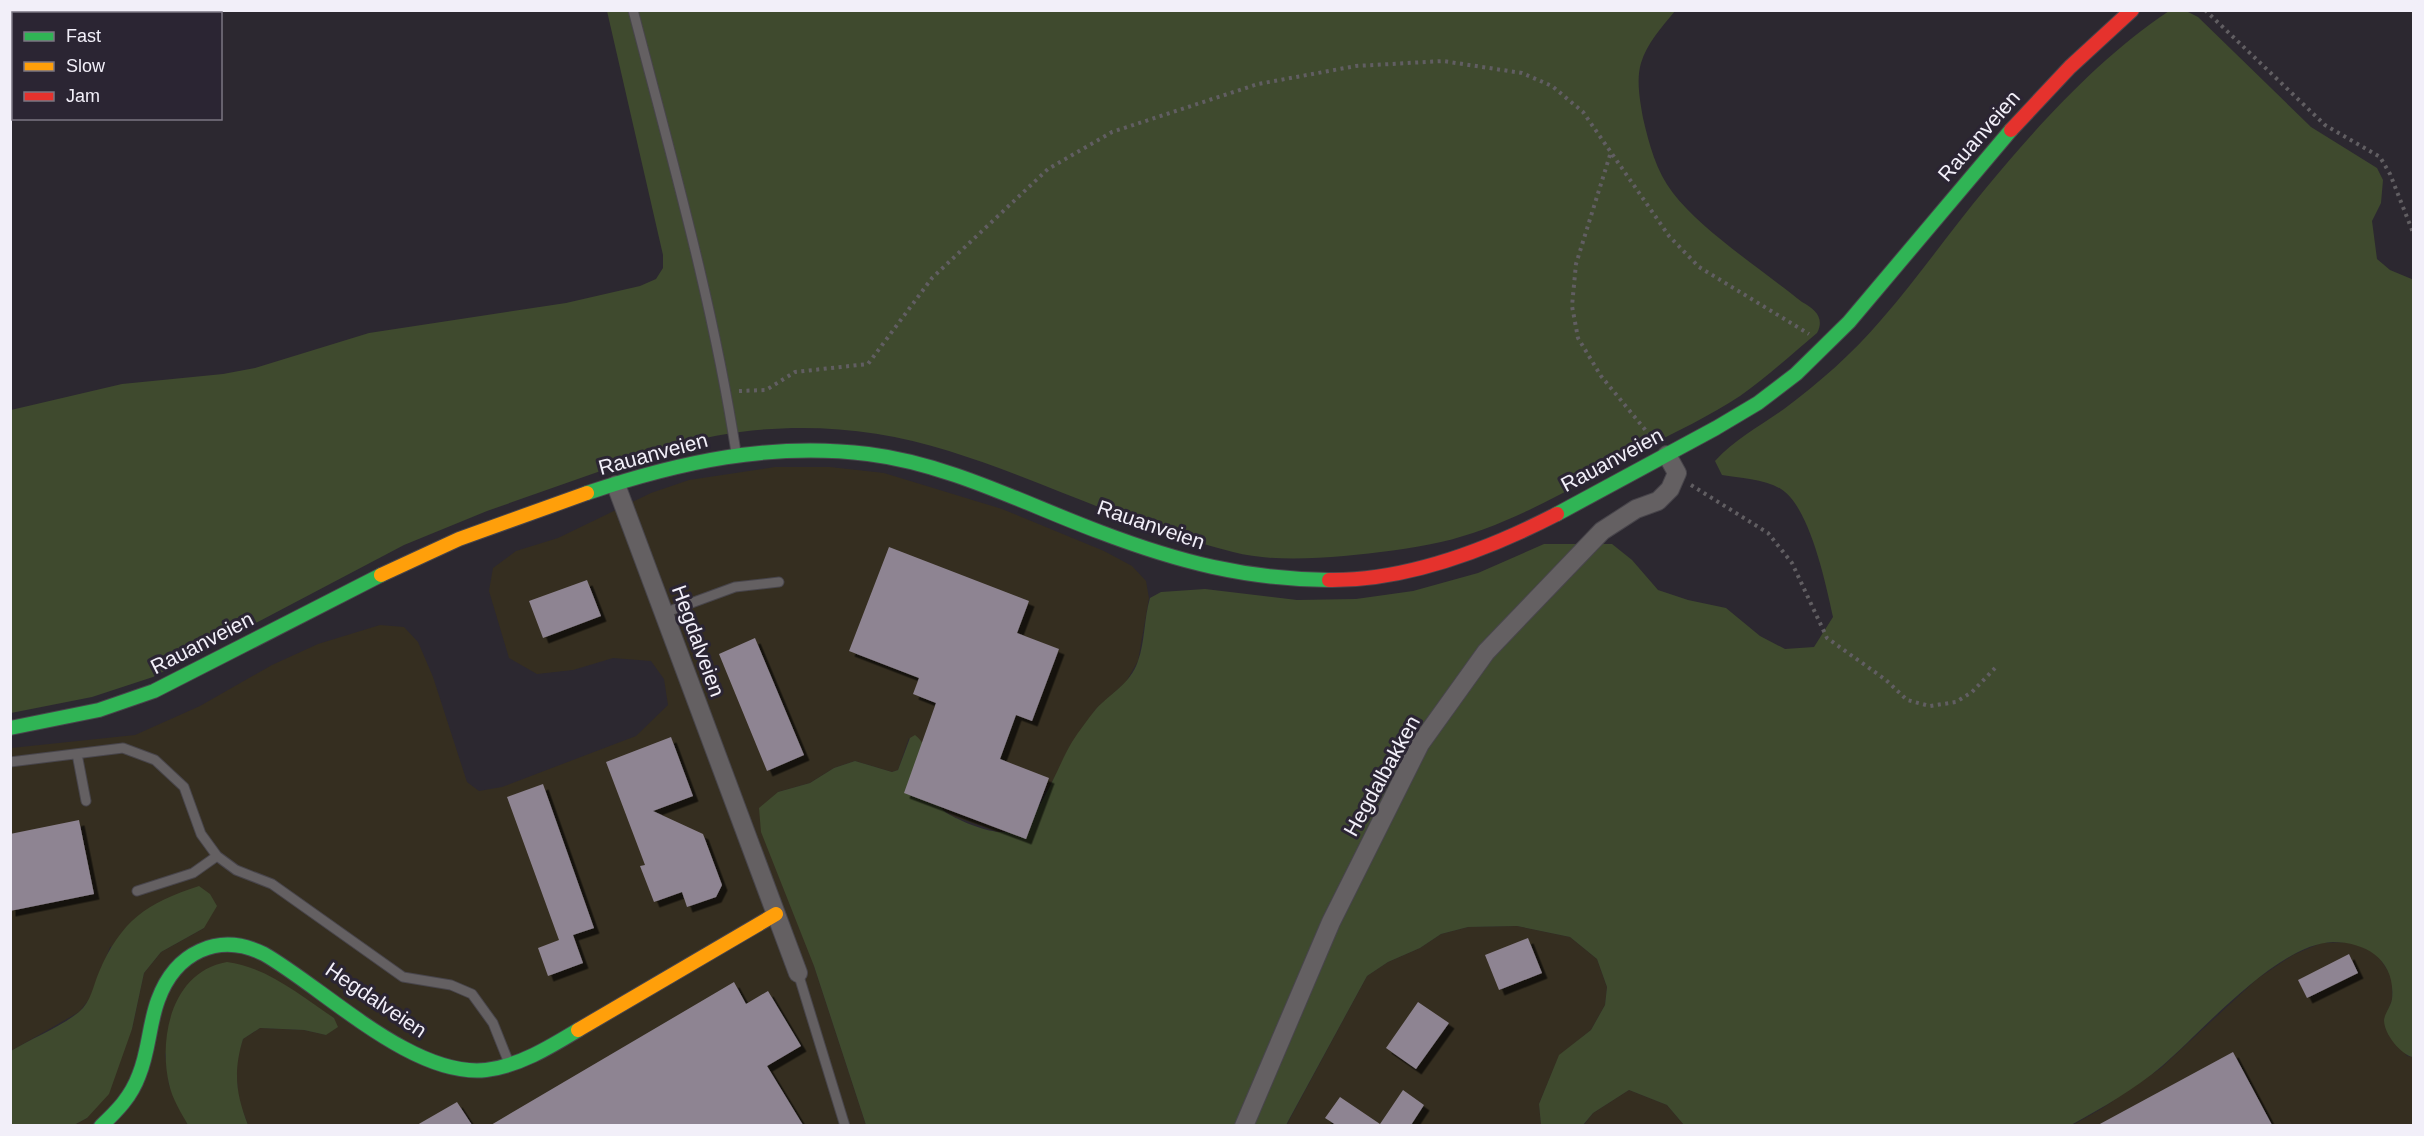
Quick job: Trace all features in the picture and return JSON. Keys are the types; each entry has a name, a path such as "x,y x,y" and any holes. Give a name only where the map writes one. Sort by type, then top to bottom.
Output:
{"main road":[{"name":"Rauanveien","path":"10,728 94,711 158,690 416,558 492,527 676,466 736,454 784,449 832,450 909,460 945,471 1153,551 1197,564 1257,576 1331,580 1409,571 1468,555 1509,538 1667,455 1763,400 1796,374 1828,345 2028,111 2082,54 2132,10"},
{"name":"Hegdalveien","path":"101,1125 116,1112 132,1092 143,1060 158,997 167,978 174,968 207,948 227,943 267,955 326,993 388,1039 431,1062 456,1070 487,1070 542,1050 776,914"}],"street":[{"path":"1667,455 1677,473"},
{"name":"Hegdalbakken","path":"1244,1125 1331,922 1420,744 1486,652 1602,531 1636,509 1658,501 1670,489 1677,473"},
{"name":"Hegdalveien","path":"616,485 798,973"}],"lane":[{"path":"633,10 683,203 727,392 736,454"},
{"path":"664,613 735,587 779,582"},
{"path":"10,762 123,748 155,759 184,787 201,834 217,856 236,870 272,884 403,977 451,985 472,994 493,1023 509,1063"},
{"path":"77,754 86,801"},
{"path":"137,891 193,873 217,856"},
{"path":"798,973 845,1125"}],"path":[{"path":"2205,10 2325,125 2380,157 2390,174 2414,235"},
{"path":"727,392 766,390 795,372 868,364 932,278 1048,170 1112,132 1258,84 1356,66 1443,61 1522,73 1552,86 1583,112 1610,155 1669,236 1699,267 1828,345"},
{"path":"1610,155 1576,264 1572,306 1578,338 1601,376 1667,455"},
{"path":"1677,473 1694,488 1731,507 1768,533 1792,563 1827,638 1886,680 1907,700 1930,706 1956,702 1972,693 1997,666"}],"shaded area":[{"path":"775,467 830,467 884,473 1002,509 1104,551 1132,566 1146,581 1149,598 1138,661 1126,682 1096,709 1027,823 1012,831 998,832 953,816 938,807 909,738 898,770 892,772 855,761 834,768 810,783 778,792 814,966 866,1125 248,1125 238,1098 236,1061 243,1039 260,1028 304,1030 326,1035 271,977 165,1054 169,1085 188,1125 74,1125 87,1118 132,1029 144,973 161,952 204,928 110,947 91,997 79,1012 11,1051 11,748 135,735 200,706 272,665 318,644 380,625 404,627 418,642 433,677 467,782 479,791 502,787 636,736 668,705 664,679 651,661 613,658 573,670 537,674 509,658 489,591 493,568 516,551 558,538 651,493 689,480"},
{"path":"1517,926 1570,937 1597,959 1607,987 1605,1005 1591,1030 1559,1056 1539,1104 1541,1125 1286,1126 1367,976 1388,962 1420,948 1441,934 1468,927"},
{"path":"2352,942 2377,954 2392,977 2392,1000 2384,1021 2407,1056 2413,1057 2413,1125 2071,1126 2101,1109 2161,1068 2257,979 2293,955 2321,943"},
{"path":"1629,1090 1667,1105 1684,1125 1583,1126 1593,1113"}],"green space":[{"path":"11,10 209,11 12,12 11,37"},
{"path":"607,11 1675,11 1651,42 1641,63 1639,76 1643,118 1658,166 1667,185 1685,207 1734,250 1815,311 1819,318 1819,328 1817,333 1770,373 1717,410 1519,515 1467,535 1441,542 1330,557 1288,558 1246,555 1161,530 985,463 915,441 880,434 809,428 739,432 669,447 487,511 404,545 153,677 92,697 11,713 11,410 122,384 223,374 255,368 369,333 566,303 640,286 656,279 663,268 663,255"},
{"path":"2169,11 2186,11 2198,17 2311,127 2377,168 2383,180 2381,203 2372,221 2377,259 2390,270 2414,280 2413,1057 2399,1048 2385,1026 2384,1020 2392,999 2392,986 2384,964 2368,950 2333,942 2311,946 2265,973 2141,1083 2071,1125 1684,1125 1667,1105 1629,1090 1593,1113 1583,1125 1541,1125 1539,1104 1559,1055 1591,1030 1605,1005 1607,987 1597,959 1570,937 1517,926 1468,927 1441,934 1420,948 1388,962 1367,976 1286,1125 866,1125 814,966 761,832 759,808 778,792 810,783 834,768 855,761 892,772 898,770 910,738 915,735 926,752 931,786 940,807 956,818 997,832 1011,831 1021,826 1039,806 1066,752 1081,729 1096,709 1131,676 1142,646 1150,598 1161,592 1205,589 1297,600 1356,599 1413,591 1478,573 1544,544 1612,544 1632,560 1658,590 1688,600 1726,608 1760,636 1785,649 1814,647 1833,617 1815,548 1800,512 1791,498 1781,489 1760,481 1722,475 1715,461 1739,439 1797,399 1847,356 1895,304 1986,188 2049,116 2119,49"},
{"path":"199,886 210,894 217,906 204,928 161,952 144,973 132,1029 109,1094 87,1118 74,1125 11,1125 11,1051 63,1023 83,1008 89,999 107,954 116,939 137,916 164,899"},
{"path":"227,962 270,976 334,1018 338,1027 326,1035 304,1030 260,1028 243,1039 238,1062 237,1083 248,1125 188,1125 174,1100 169,1084 166,1065 168,1027 182,992 194,978 209,968"}],"building":[{"path":"889,547 1029,601 1017,633 1059,649 1032,721 1016,715 1000,759 1049,778 1026,839 904,793 936,703 913,694 919,678 849,651"},
{"path":"587,580 601,616 543,638 529,601"},
{"path":"755,638 804,755 767,771 719,654"},
{"path":"671,737 693,796 653,811 703,834 722,885 716,897 687,907 682,892 654,902 640,866 645,865 606,762"},
{"path":"543,784 594,928 573,935 583,963 548,976 538,948 559,940 507,797"},
{"path":"79,820 94,894 10,911 10,834"},
{"path":"1528,938 1542,973 1499,990 1485,955"},
{"path":"2349,954 2358,973 2307,998 2298,980"},
{"path":"734,982 746,1004 768,991 801,1046 767,1066 803,1125 491,1125"},
{"path":"1418,1002 1449,1023 1416,1069 1386,1048"},
{"path":"2233,1052 2272,1125 2098,1125"},
{"path":"1403,1090 1424,1105 1411,1125 1336,1125 1325,1118 1340,1097 1380,1124"},
{"path":"457,1102 472,1125 417,1125"}],"traffic: fast":[{"path":"1557,514 1716,428 1758,403 1796,374 1849,322 2011,130"},
{"path":"587,493 656,472 726,457 796,451 868,454 928,466 986,486 1129,543 1185,560 1240,572 1329,580"},
{"path":"10,728 99,710 154,691 381,575"},
{"path":"101,1126 123,1103 136,1083 145,1057 155,1009 166,984 175,970 187,959 215,946 247,947 264,954 370,1028 400,1046 429,1060 458,1069 498,1068 522,1060 578,1030"}],"traffic: slow":[{"path":"381,575 459,539 587,493"},
{"path":"578,1030 776,914"}],"traffic: jam":[{"path":"2011,130 2070,67 2132,10"},
{"path":"1329,580 1358,579 1417,569 1476,551 1557,514"}]}
